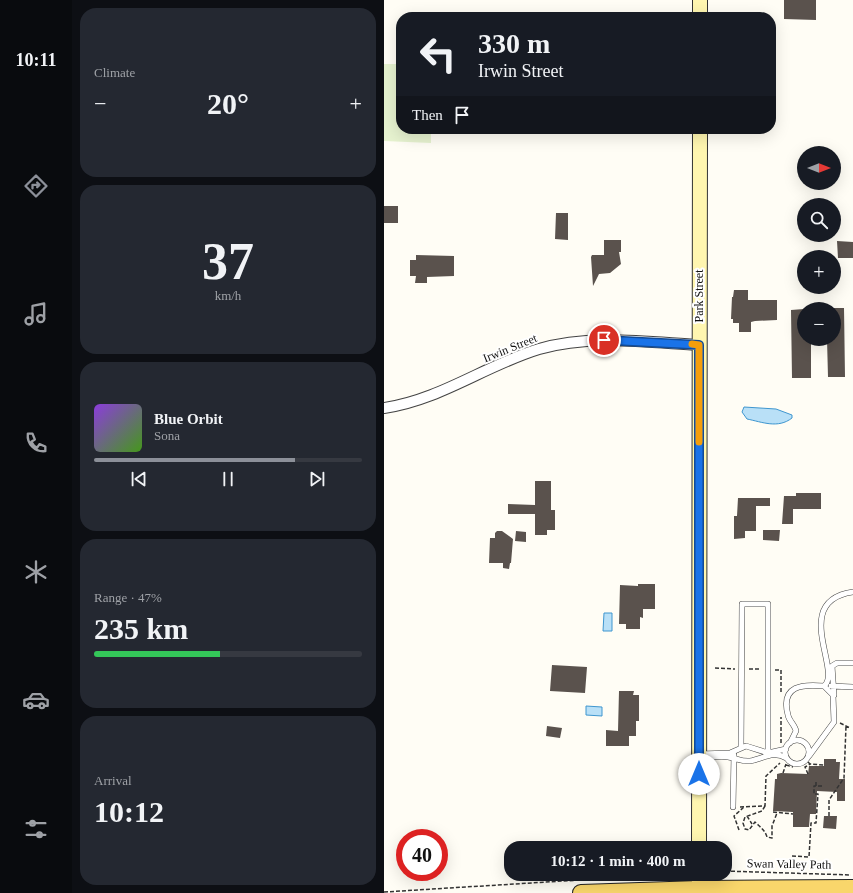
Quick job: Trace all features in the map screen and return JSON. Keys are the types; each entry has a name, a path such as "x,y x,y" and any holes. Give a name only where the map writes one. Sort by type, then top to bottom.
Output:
{"main road":[{"path":"584,886 699,881 853,888"}],"street":[{"path":"700,0 700,12"},
{"name":"Park Street","path":"699,841 700,134"},
{"name":"Irwin Street","path":"384,408 415,402 526,353 551,346 604,340 699,345"}],"lane":[{"path":"824,686 828,681 829,676 823,651 823,610 831,599 853,592"},
{"path":"733,807 734,755 741,747 742,604 768,604 767,754"},
{"path":"809,756 830,728 834,718 832,666 836,663 853,663"},
{"path":"787,761 786,749 796,731 788,714 788,696 792,690 804,684 853,687"},
{"path":"824,686 830,690 834,699"},
{"path":"741,747 750,746 767,754 782,755 787,761 796,765 808,763 809,747 803,741 794,740 790,743"},
{"path":"699,757 734,755 740,760 750,761 767,754 786,749"}],"path":[{"path":"834,718 850,728"},
{"path":"829,816 829,800 844,778 846,726"},
{"path":"782,773 787,761 793,768"},
{"path":"808,774 805,768 808,763 824,765"},
{"path":"792,856 809,857 811,823 816,823 818,794 814,794 814,786 816,786 816,782"},
{"path":"816,786 823,786"},
{"path":"752,824 749,830 744,827 743,821 747,816 762,811 765,806"},
{"path":"739,830 734,816 744,807"},
{"path":"773,812 793,814"},
{"path":"752,824 756,822 759,827 764,830 768,837 772,839 774,836 772,826 777,813"},
{"path":"747,816 752,824"},
{"name":"Swan Valley Path","path":"732,872 853,875"},
{"path":"384,892 584,886"}],"green space":[{"path":"384,64 396,64 396,134 431,134 431,143 384,141"}],"water":[{"path":"744,407 776,409 792,415 792,418 776,424 758,422 747,419 742,412"},
{"path":"604,613 612,613 612,631 603,631"},
{"path":"586,706 602,707 602,716 586,715"}],"building":[{"path":"784,0 816,0 816,20 784,19"},
{"path":"384,206 398,206 398,223 384,223"},
{"path":"556,213 568,213 568,240 555,239"},
{"path":"604,240 621,240 621,252 619,252 621,264 610,273 599,274 593,286 591,257 592,255 604,255"},
{"path":"837,242 853,242 853,258 841,258 841,250 838,250"},
{"path":"416,255 454,256 454,276 427,277 427,283 415,283 416,276 410,276 410,260 416,260"},
{"path":"734,290 748,290 748,300 777,300 777,320 751,322 751,332 739,332 739,323 733,323 733,319 731,319 732,297"},
{"path":"841,308 844,308 845,377 828,377 827,346 841,346"},
{"path":"791,310 797,310 797,346 811,346 811,378 792,378"},
{"path":"535,481 551,481 551,510 555,510 555,530 547,530 547,535 535,535 535,514 508,514 508,504 535,505"},
{"path":"796,493 821,493 821,509 793,509 793,524 782,524 784,496 796,496"},
{"path":"738,498 770,498 770,506 756,506 756,531 745,531 745,538 734,539 734,516 737,516"},
{"path":"763,530 780,530 779,541 763,540"},
{"path":"497,531 502,531 513,539 509,569 503,568 503,563 489,563 490,538 495,538 495,533"},
{"path":"516,531 526,532 526,542 515,541"},
{"path":"638,584 655,584 655,609 643,609 643,618 640,617 640,629 626,629 626,624 619,624 620,585 638,586"},
{"path":"552,665 587,667 585,693 550,691"},
{"path":"619,691 634,691 633,695 639,695 639,721 636,721 636,736 629,736 629,746 606,746 606,730 618,731"},
{"path":"547,726 562,728 560,738 546,736"},
{"path":"824,759 836,759 836,762 840,762 839,779 845,779 845,801 837,801 837,792 817,791 816,814 810,814 809,827 793,827 793,812 773,811 775,779 777,779 777,774 808,774 809,766 824,766"},
{"path":"824,816 837,816 836,829 823,828"}],"slow traffic":[{"path":"692,344 699,345 699,442"}],"route":[{"path":"604,340 699,345 699,774"}]}
